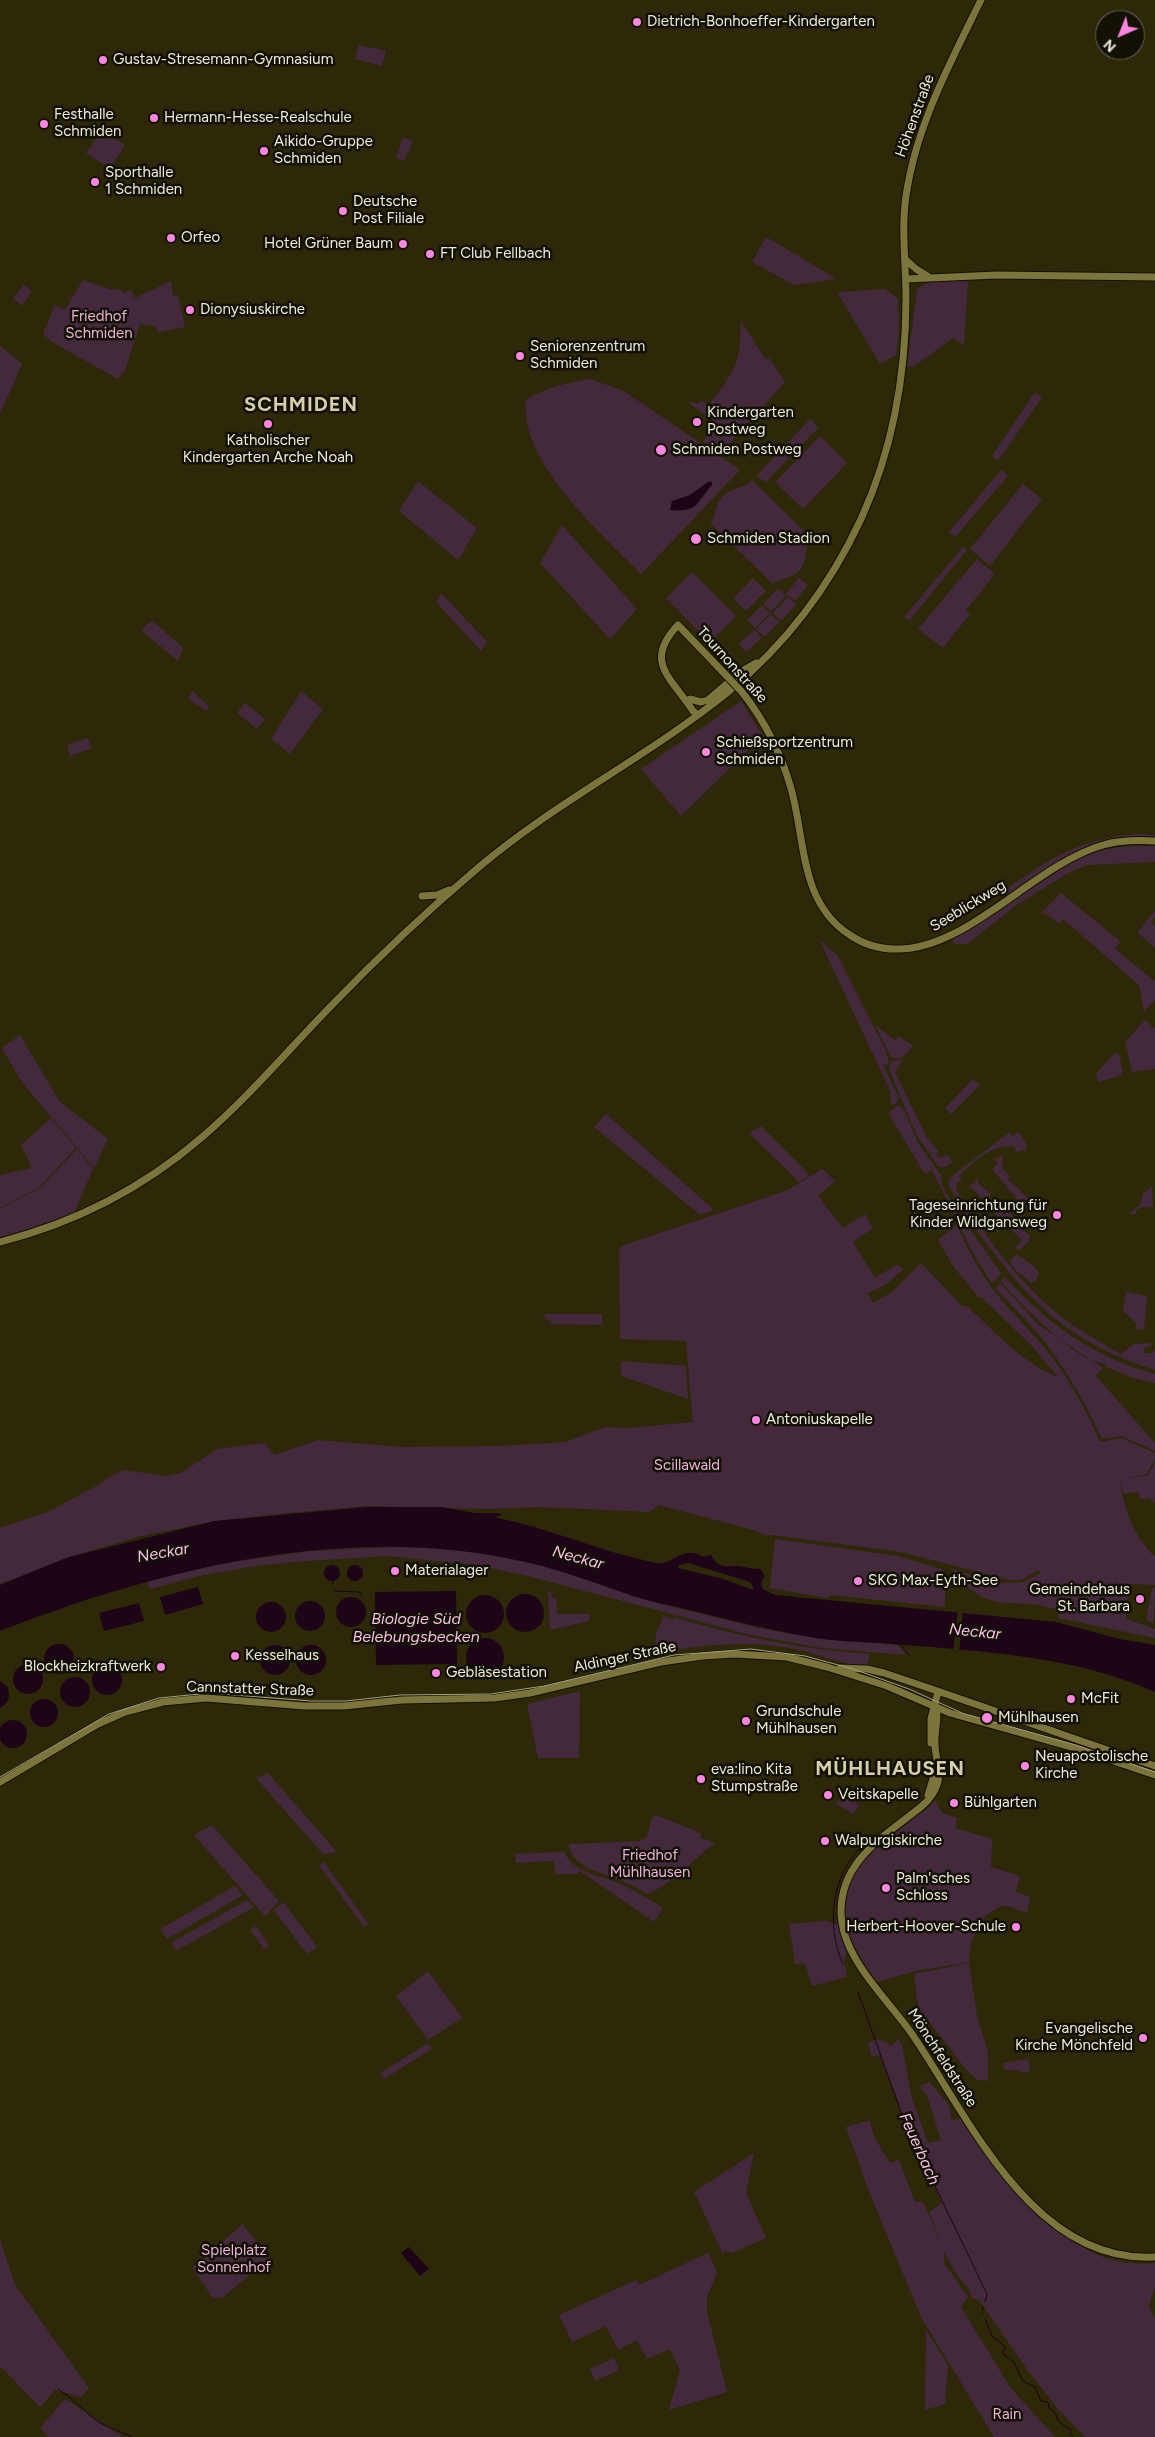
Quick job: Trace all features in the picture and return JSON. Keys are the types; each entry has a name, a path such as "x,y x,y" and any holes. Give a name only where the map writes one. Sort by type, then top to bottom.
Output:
{"main road":[{"name":"Höhenstraße","path":"763,660 799,620 828,579 850,540 869,500 889,441 901,383 905,338 905,205 913,159 927,115 940,83 981,0"},
{"path":"904,258 929,277"},
{"path":"906,279 1030,275 1155,277"},
{"name":"Tournonstraße","path":"680,690 665,672 661,658 663,644 678,625 742,692 763,722 784,766 795,803 806,866"},
{"path":"690,699 701,702 708,700 742,671 763,660"},
{"path":"0,1242 50,1227 91,1210 144,1180 184,1152 236,1106 366,969 456,887 520,834 698,715 731,690 763,660"},
{"path":"680,690 693,711 698,715"},
{"path":"680,690 696,707 698,715"},
{"name":"Seeblickweg","path":"806,866 817,899 838,927 854,938 874,946 904,950 927,946 950,936 1060,864 1088,851 1155,842"},
{"path":"422,896 437,895 456,887"},
{"name":"Aldinger Straße","path":"429,1698 513,1697 661,1662 703,1656 764,1654 827,1667 888,1686 949,1712 1078,1748 1155,1775"},
{"name":"Aldinger Straße","path":"827,1667 875,1670 1017,1717 1048,1730 1155,1766"},
{"name":"Mönchfeldstraße","path":"916,1811 928,1794 932,1783 930,1726 938,1692"},
{"name":"Cannstatter Straße","path":"0,1782 98,1724 125,1712 163,1702 206,1698 304,1706 344,1706 429,1698"},
{"path":"936,1706 938,1715 949,1712"},
{"name":"Mönchfeldstraße","path":"938,1715 935,1736 938,1784 929,1799 862,1855 848,1877 843,1890 841,1913 846,1936 854,1955 920,2047 980,2143 1033,2204 1061,2229 1099,2251 1123,2256 1155,2257"}],"green space":[{"path":"359,45 386,51 382,66 355,59"},
{"path":"102,130 125,145 110,169 86,153"},
{"path":"403,137 413,142 404,161 396,158"},
{"path":"766,237 837,279 794,285 752,262"},
{"name":"Friedhof Schmiden","path":"83,280 109,289 122,290 123,293 131,290 135,298 171,281 173,296 178,295 185,327 159,332 154,326 140,324 125,370 118,379 52,342 43,334 55,305 65,310"},
{"path":"968,281 964,345 953,338 913,367 907,366 917,290 921,286 933,282"},
{"path":"24,284 32,291 22,306 13,299"},
{"path":"885,289 898,299 899,330 896,355 880,364 837,292"},
{"path":"741,321 766,360 769,358 785,382 721,453 703,441 717,424 689,403 698,404 701,400 709,405 725,383 737,358"},
{"path":"0,346 22,364 0,414"},
{"path":"590,379 624,391 740,470 641,574 585,517 548,471 535,447 527,424 526,400 557,386"},
{"path":"1035,392 1042,397 998,461 992,456"},
{"path":"811,418 818,428 766,482 756,476"},
{"path":"820,436 847,463 803,509 775,482"},
{"path":"1002,469 1008,476 955,537 949,532"},
{"path":"752,480 812,539 807,546 802,568 792,576 773,584 710,523 724,494"},
{"path":"418,481 477,528 458,560 399,511"},
{"path":"1023,484 1042,499 990,566 970,549"},
{"path":"562,525 637,609 610,639 540,563"},
{"path":"963,547 967,550 909,621 904,617"},
{"path":"977,559 995,574 966,610 970,614 943,648 918,629"},
{"path":"692,572 736,616 710,643 666,598"},
{"path":"753,578 766,591 746,611 733,599"},
{"path":"799,578 808,585 795,601 786,594"},
{"path":"778,588 786,596 771,611 763,604"},
{"path":"441,593 487,642 481,651 436,602"},
{"path":"788,597 796,605 781,621 773,613"},
{"path":"762,605 770,613 755,628 747,620"},
{"path":"771,614 779,622 765,637 756,629"},
{"path":"152,620 183,648 178,661 141,630"},
{"path":"755,630 762,638 746,652 739,643"},
{"path":"192,691 209,706 206,711 188,699"},
{"path":"301,691 323,709 290,754 271,739"},
{"name":"Schießsportzentrum Schmiden","path":"741,701 763,736 681,816 641,769"},
{"path":"245,703 265,719 257,729 237,713"},
{"path":"88,738 92,748 70,756 67,745"},
{"path":"1155,835 1155,840 1094,846 1007,896 1004,891 1035,869 1082,845 1118,836"},
{"path":"1130,846 1155,846 1155,862 1087,865 1068,873 1015,906 967,944 955,944 951,938 1068,863 1100,850"},
{"path":"1061,893 1119,940 1120,943 1115,949 1155,981 1155,1000 1144,1012 1139,985 1063,919 1059,923 1042,912"},
{"path":"1155,911 1155,917 1151,922 1155,926 1155,948 1137,932"},
{"path":"819,939 838,956 886,1051 889,1064 883,1065 899,1098 895,1105 891,1103 887,1084"},
{"path":"1145,1020 1155,1029 1155,1069 1132,1072 1125,1042"},
{"path":"875,1025 895,1040 899,1036 913,1046 902,1058 891,1057"},
{"path":"20,1035 60,1102 108,1139 94,1168 21,1081 2,1048"},
{"path":"1115,1053 1119,1054 1123,1073 1120,1076 1098,1082 1096,1073"},
{"path":"903,1060 895,1072 927,1138 939,1152 936,1154 939,1158 947,1155 953,1162 945,1167 939,1167 916,1134 889,1069 891,1061"},
{"path":"973,1079 980,1085 951,1114 945,1108"},
{"path":"898,1105 904,1110 919,1145 941,1175 942,1185 954,1207 1001,1273 994,1282 991,1282 973,1253 932,1170 925,1174 888,1113"},
{"path":"606,1114 714,1210 700,1215 594,1127"},
{"path":"51,1118 76,1148 41,1185 37,1176 41,1186 0,1208 0,1175 32,1168 21,1145"},
{"path":"761,1126 807,1172 808,1176 799,1182 749,1133"},
{"path":"1010,1132 1012,1136 1018,1132 1027,1144 1026,1150 1016,1152 1015,1147 1007,1146 991,1150 959,1176 962,1179 956,1184 956,1189 999,1253 1024,1282 1051,1308 1076,1327 1121,1354 1133,1344 1153,1343 1150,1347 1144,1348 1144,1353 1152,1353 1155,1349 1155,1370 1101,1349 1058,1321 1020,1285 1002,1264 959,1205 948,1182 952,1176"},
{"path":"77,1149 93,1169 74,1213 0,1239 0,1209 41,1187"},
{"path":"1003,1157 1002,1168 1010,1176 1008,1179 1028,1198 1022,1208 1011,1208 1018,1200 992,1169 998,1163 994,1159"},
{"name":"Scillawald","path":"822,1169 835,1181 818,1196 843,1228 865,1214 873,1228 853,1242 875,1278 898,1264 903,1270 885,1285 868,1293 873,1303 892,1292 921,1263 962,1306 967,1306 1009,1346 1033,1364 1058,1377 1032,1346 981,1297 978,1297 953,1266 938,1240 957,1225 974,1260 989,1284 1044,1347 1068,1381 1089,1417 1100,1442 1121,1438 1155,1453 1155,1459 1147,1474 1120,1480 1148,1475 1155,1462 1155,1503 1149,1498 1141,1499 1138,1492 1124,1494 1120,1481 1124,1502 1131,1522 1141,1541 1155,1557 1155,1585 1129,1584 1126,1619 1155,1629 1155,1638 1058,1618 1060,1611 1043,1606 991,1600 978,1595 965,1585 951,1569 1002,1583 1023,1582 1041,1573 1039,1570 1021,1580 1010,1580 901,1552 773,1535 765,1536 757,1531 659,1505 649,1512 540,1507 486,1509 367,1506 215,1521 140,1536 69,1557 0,1584 0,1528 48,1512 124,1470 165,1476 181,1473 217,1449 264,1443 274,1455 318,1440 402,1447 500,1446 566,1442 605,1427 628,1428 693,1422 686,1341 620,1339 619,1249 624,1245 788,1190"},
{"path":"977,1177 978,1183 990,1193 990,1205 969,1186 972,1183 974,1184"},
{"path":"1152,1186 1153,1208 1142,1207 1136,1210 1136,1214 1128,1214 1140,1205 1143,1194"},
{"path":"993,1206 1005,1215 1008,1211 1019,1224 1018,1226 1030,1236 1029,1241 1020,1250 1015,1248 1022,1240 990,1209"},
{"path":"1016,1254 1034,1266 1039,1273 1035,1282 1032,1283 1014,1267 1010,1261"},
{"path":"1005,1277 1037,1309 1073,1337 1112,1359 1155,1374 1155,1383 1133,1378 1105,1366 1107,1364 1096,1362 1066,1344 1009,1291 1001,1281"},
{"path":"1000,1283 1039,1325 1103,1368 1095,1375 1155,1443 1155,1451 1121,1436 1102,1439 1081,1397 1046,1343 996,1289"},
{"path":"1126,1292 1147,1296 1144,1330 1135,1329 1137,1324 1123,1311"},
{"path":"542,1314 602,1314 602,1325 552,1324"},
{"path":"621,1361 686,1366 688,1399 624,1377 621,1375"},
{"name":"SKG Max-Eyth-See","path":"775,1539 898,1556 941,1569 945,1573 945,1607 831,1595 827,1598 770,1588"},
{"path":"395,1547 461,1549 546,1566 660,1604 768,1630 820,1639 898,1645 906,1655 822,1648 751,1635 524,1575 476,1565 387,1556 290,1562 249,1567 199,1576 150,1589 147,1582 218,1564 310,1551"},
{"path":"1152,1588 1155,1588 1154,1623 1146,1620"},
{"path":"548,1591 551,1592 552,1598 556,1598 557,1614 590,1614 589,1621 550,1630"},
{"path":"664,1616 673,1620 676,1619 673,1617 795,1646 870,1654 867,1666 862,1667 778,1646 725,1644 655,1654 656,1633"},
{"path":"580,1691 579,1758 538,1758 527,1704"},
{"path":"268,1773 337,1852 323,1854 256,1778"},
{"path":"842,1795 859,1805 853,1814 836,1804"},
{"path":"935,1800 942,1813 957,1818 955,1828 992,1839 991,1867 1020,1876 1016,1892 1030,1897 1027,1913 1008,1906 1001,1906 985,1916 971,1942 969,1962 916,1971 877,1982 857,1951 846,1924 844,1902 849,1882 861,1864 879,1846 928,1808"},
{"name":"Friedhof Mühlhausen","path":"656,1815 701,1833 700,1838 715,1843 675,1878 647,1894 625,1882 589,1869 571,1853 568,1844 641,1841 647,1837 652,1817"},
{"path":"212,1825 279,1901 265,1916 194,1835"},
{"path":"564,1852 581,1869 621,1884 663,1908 654,1922 580,1871 577,1874 555,1874 554,1861 516,1863 515,1854"},
{"path":"324,1862 369,1925 364,1927 319,1865"},
{"path":"235,1886 243,1895 167,1939 160,1929"},
{"path":"247,1900 254,1907 176,1951 171,1943"},
{"path":"283,1902 317,1947 307,1954 274,1910"},
{"path":"826,1921 840,1925 847,1951 844,1961 847,1977 812,1986 805,1963 795,1964 789,1924"},
{"path":"256,1926 269,1946 264,1949 250,1930"},
{"path":"969,1963 977,2016 988,2052 988,2081 978,2080 968,2072 918,2007 914,1974"},
{"path":"428,1971 462,2018 428,2040 396,1996"},
{"name":"Rain","path":"880,2039 892,2046 898,2039 902,2044 911,2095 928,2143 941,2140 927,2096 920,2086 929,2082 949,2105 952,2121 960,2118 988,2158 1027,2202 1048,2222 1070,2239 1092,2252 1124,2262 1139,2264 1155,2263 1155,2287 1149,2305 1155,2319 1155,2437 1085,2437 1058,2409 1028,2371 980,2301 972,2298 968,2288 959,2278 944,2252 944,2263 968,2297 961,2307 1010,2387 1055,2437 994,2437 921,2317 868,2189 846,2127 870,2120 874,2137 890,2163 899,2160 915,2202 923,2202 942,2245 929,2212 942,2203 907,2125 880,2055 872,2057 868,2042"},
{"path":"427,2044 433,2048 384,2079 380,2073"},
{"path":"1028,2059 1030,2071 1020,2073 1020,2071 1004,2069 1003,2063"},
{"path":"754,2153 746,2193 766,2238 732,2253 725,2251 723,2254 694,2192"},
{"name":"Spielplatz Sonnenhof","path":"243,2224 269,2259 222,2298 213,2298 192,2268"},
{"path":"0,2240 15,2285 89,2388 81,2397 55,2390 40,2407 0,2366"},
{"path":"708,2253 717,2272 707,2297 707,2312 727,2392 669,2410 680,2370 670,2349 647,2359 637,2340 618,2350 606,2326 572,2342 559,2315 636,2280 639,2285"},
{"path":"926,2330 948,2365 945,2404 925,2410"},
{"path":"614,2358 619,2370 595,2381 590,2369"},
{"path":"65,2399 123,2437 48,2437 40,2428"}],"water":[{"path":"708,482 712,482 712,485 692,508 670,510 672,501 690,495"},
{"name":"Neckar","path":"366,1507 441,1507 475,1513 498,1513 503,1515 494,1517 535,1527 615,1553 656,1563 667,1562 689,1553 702,1557 711,1555 716,1563 723,1566 760,1569 765,1576 761,1583 763,1589 775,1595 1056,1622 1120,1639 1155,1645 1155,1692 1093,1670 1027,1657 959,1649 835,1640 785,1632 643,1599 527,1562 447,1550 382,1547 317,1550 251,1559 187,1572 123,1589 0,1631 0,1585 69,1557 215,1521","holes":["688,1563 751,1583 754,1590 720,1578 678,1568 679,1565"]},
{"path":"329,1565 335,1565 340,1570 338,1579 329,1581 324,1576 324,1570"},
{"path":"352,1565 358,1565 363,1570 361,1579 352,1581 347,1576 347,1570"},
{"path":"198,1587 203,1604 165,1615 160,1597"},
{"name":"Biologie Süd Belebungsbecken","path":"456,1591 457,1664 376,1665 375,1592"},
{"path":"525,1594 538,1600 544,1613 538,1626 525,1632 512,1626 506,1613 512,1600"},
{"path":"485,1595 498,1601 504,1614 498,1627 485,1633 472,1627 466,1614 472,1601"},
{"path":"351,1597 357,1598 365,1606 365,1618 357,1626 351,1627 345,1626 337,1618 336,1612 337,1606 345,1598"},
{"path":"310,1601 321,1605 325,1616 321,1627 310,1631 299,1627 295,1616 299,1605"},
{"path":"271,1602 282,1606 286,1617 282,1628 271,1632 260,1628 256,1617 260,1606"},
{"path":"139,1603 144,1621 104,1631 99,1613"},
{"path":"485,1638 498,1644 504,1657 498,1670 485,1676 472,1670 466,1657 472,1644"},
{"path":"59,1644 70,1648 74,1659 70,1670 59,1674 48,1670 44,1659 48,1648"},
{"path":"275,1645 286,1649 290,1660 286,1671 275,1675 264,1671 260,1660 264,1649"},
{"path":"311,1645 322,1649 326,1660 322,1671 311,1675 300,1671 296,1660 300,1649"},
{"path":"28,1664 38,1669 43,1679 38,1689 28,1694 18,1689 13,1679 18,1669"},
{"path":"107,1665 113,1666 121,1674 121,1686 113,1694 107,1695 101,1694 93,1686 92,1680 93,1674 101,1666"},
{"path":"75,1677 81,1678 89,1686 89,1698 81,1706 75,1707 69,1706 61,1698 60,1692 61,1686 69,1678"},
{"path":"0,1681 7,1686 9,1696 5,1704 0,1708"},
{"path":"44,1699 54,1703 58,1713 54,1723 44,1727 34,1723 30,1713 34,1703"},
{"path":"13,1720 23,1724 27,1734 23,1744 13,1748 3,1744 -1,1734 3,1724"},
{"path":"409,2247 429,2269 420,2276 401,2253"}],"pier":[{"path":"958,1610 963,1611 959,1653 957,1650 953,1653"}],"waterway":[{"path":"334,1589 334,1591 358,1592 361,1593 361,1596"},
{"name":"Feuerbach","path":"900,1644 909,1655"},
{"name":"Feuerbach","path":"843,1964 834,1934 834,1903 843,1873 861,1847"},
{"name":"Feuerbach","path":"858,1992 906,2126 987,2294 985,2302"},
{"name":"Feuerbach","path":"982,2313 983,2307"},
{"name":"Feuerbach","path":"985,2319 992,2336 1006,2347 1002,2353 1013,2361 1023,2381 1035,2387 1041,2401 1048,2402 1049,2408 1056,2414 1058,2421 1071,2430 1070,2434 1073,2437"},
{"path":"58,2389 96,2420 132,2437"}],"tram line":[{"path":"0,1777 109,1714 159,1698 210,1693 311,1701 346,1701 400,1695 491,1694 544,1686 674,1655 751,1649 805,1656 853,1669 909,1689 962,1713 1076,1745 1155,1772"}],"place":[{"name":"Dietrich-Bonhoeffer-Kindergarten","path":"637,22"},
{"name":"Gustav-Stresemann-Gymnasium","path":"103,60"},
{"name":"Hermann-Hesse-Realschule","path":"154,118"},
{"name":"Festhalle Schmiden","path":"44,124"},
{"name":"Aikido-Gruppe Schmiden","path":"264,151"},
{"name":"Sporthalle 1 Schmiden","path":"95,182"},
{"name":"Deutsche Post Filiale","path":"343,211"},
{"name":"Orfeo","path":"171,238"},
{"name":"Hotel Grüner Baum","path":"403,244"},
{"name":"FT Club Fellbach","path":"430,254"},
{"name":"Dionysiuskirche","path":"190,310"},
{"name":"Seniorenzentrum Schmiden","path":"520,356"},
{"name":"Kindergarten Postweg","path":"697,422"},
{"name":"Katholischer Kindergarten Arche Noah","path":"268,424"},
{"name":"Schmiden Postweg","path":"661,450"},
{"name":"Schmiden Stadion","path":"696,539"},
{"name":"Schießsportzentrum Schmiden","path":"706,752"},
{"name":"Tageseinrichtung für Kinder Wildgansweg","path":"1057,1215"},
{"name":"Antoniuskapelle","path":"756,1420"},
{"name":"Materialager","path":"395,1571"},
{"name":"SKG Max-Eyth-See","path":"858,1581"},
{"name":"Gemeindehaus St. Barbara","path":"1140,1599"},
{"name":"Kesselhaus","path":"235,1656"},
{"name":"Blockheizkraftwerk","path":"161,1667"},
{"name":"Gebläsestation","path":"436,1673"},
{"name":"McFit","path":"1071,1699"},
{"name":"Mühlhausen","path":"987,1718"},
{"name":"Grundschule Mühlhausen","path":"746,1721"},
{"name":"Neuapostolische Kirche","path":"1025,1766"},
{"name":"eva:lino Kita Stumpstraße","path":"701,1779"},
{"name":"Veitskapelle","path":"828,1795"},
{"name":"Bühlgarten","path":"954,1803"},
{"name":"Walpurgiskirche","path":"825,1841"},
{"name":"Palm'sches Schloss","path":"886,1888"},
{"name":"Herbert-Hoover-Schule","path":"1016,1927"},
{"name":"Evangelische Kirche Mönchfeld","path":"1143,2038"}],"district":[{"name":"SCHMIDEN","path":"301,405"},
{"name":"MÜHLHAUSEN","path":"890,1769"}]}
